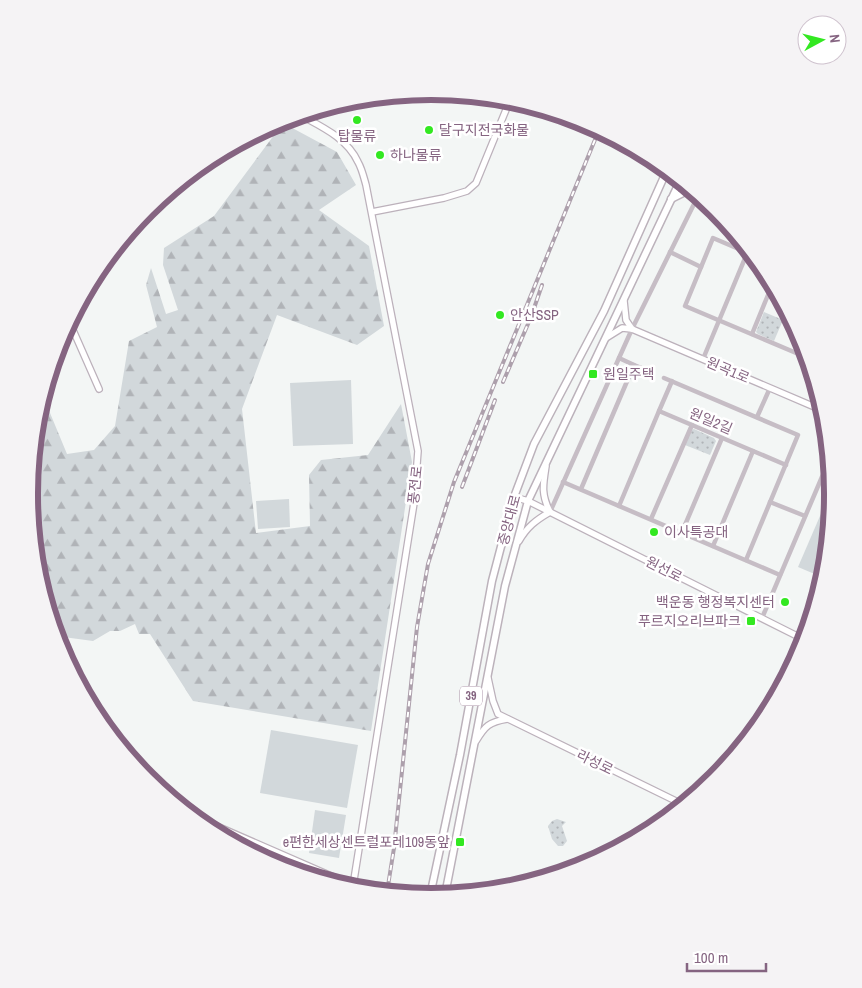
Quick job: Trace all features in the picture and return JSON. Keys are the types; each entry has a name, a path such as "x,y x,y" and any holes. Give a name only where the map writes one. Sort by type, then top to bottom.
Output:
{"main road":[{"name":"중앙대로","path":"432,888 460,755 492,581 514,497 534,444 604,311 665,177"},
{"name":"39","path":"446,887 505,586 528,501 677,187"},
{"path":"670,199 684,193"},
{"path":"448,878 450,887"}],"street":[{"path":"372,212 444,198 467,190 476,183 507,108"},
{"name":"풍전로","path":"308,120 337,136 348,146 358,162 366,185 418,451 412,513 353,880"},
{"path":"516,546 525,530 536,520 550,512 632,328 695,202"},
{"path":"738,248 713,238 685,306 799,354"},
{"path":"670,252 701,267"},
{"path":"703,359 747,260"},
{"path":"752,334 768,295 772,297"},
{"path":"624,301 626,320 632,328"},
{"path":"605,338 622,328 632,328"},
{"name":"원곡1로","path":"632,328 815,407"},
{"path":"74,329 99,389"},
{"path":"619,358 649,371"},
{"path":"581,489 634,365"},
{"path":"664,378 798,435 746,560"},
{"path":"619,506 672,381"},
{"path":"757,417 770,388"},
{"name":"원일2길","path":"659,411 786,465"},
{"path":"651,520 692,425"},
{"path":"682,532 722,438"},
{"path":"713,546 753,451"},
{"path":"547,460 542,486 545,502 550,512"},
{"path":"762,618 824,472"},
{"path":"563,482 780,575"},
{"name":"원선로","path":"514,497 528,501 798,636"},
{"path":"770,502 806,516"},
{"path":"488,678 498,714 506,719"},
{"path":"475,744 483,729 493,721 506,719"},
{"name":"라성로","path":"506,719 677,801"},
{"path":"228,831 317,870"}],"green space":[{"path":"290,127 337,152 356,185 319,210 369,246 384,326 357,345 277,315 242,409 256,533 310,526 309,475 321,460 368,455 401,404 412,462 371,731 193,701 150,634 139,634 135,624 120,631 110,631 93,641 64,637 58,620 45,571 38,520 38,468 47,407 67,454 94,450 115,426 129,341 157,327 146,285 151,268 166,314 178,310 163,265 164,248 214,216 277,132"},
{"path":"764,312 783,320 774,341 756,332"},
{"path":"351,380 353,444 293,446 290,383"},
{"path":"694,429 714,438 716,441 710,455 685,445 691,430"},
{"path":"289,499 290,527 258,529 256,501"},
{"path":"823,509 824,520 816,575 798,567"},
{"path":"271,730 358,745 347,808 260,793"},
{"path":"315,810 346,815 339,858 309,853"},
{"path":"557,819 566,822 562,826 567,841 563,846 558,846 552,839 548,826"}],"railway":[{"path":"388,885 394,848 417,627 428,564 454,482 596,137"},
{"path":"503,382 531,317 542,285"},
{"path":"462,487 495,400"}],"place":[{"name":"탑물류","path":"357,120"},
{"name":"달구지전국화물","path":"429,130"},
{"name":"하나물류","path":"380,155"},
{"name":"안산SSP","path":"500,315"},
{"name":"원일주택","path":"593,374"},
{"name":"이사특공대","path":"654,532"},
{"name":"백운동 행정복지센터","path":"785,602"},
{"name":"푸르지오리브파크","path":"751,621"},
{"name":"e편한세상센트럴포레109동앞","path":"460,842"}]}
